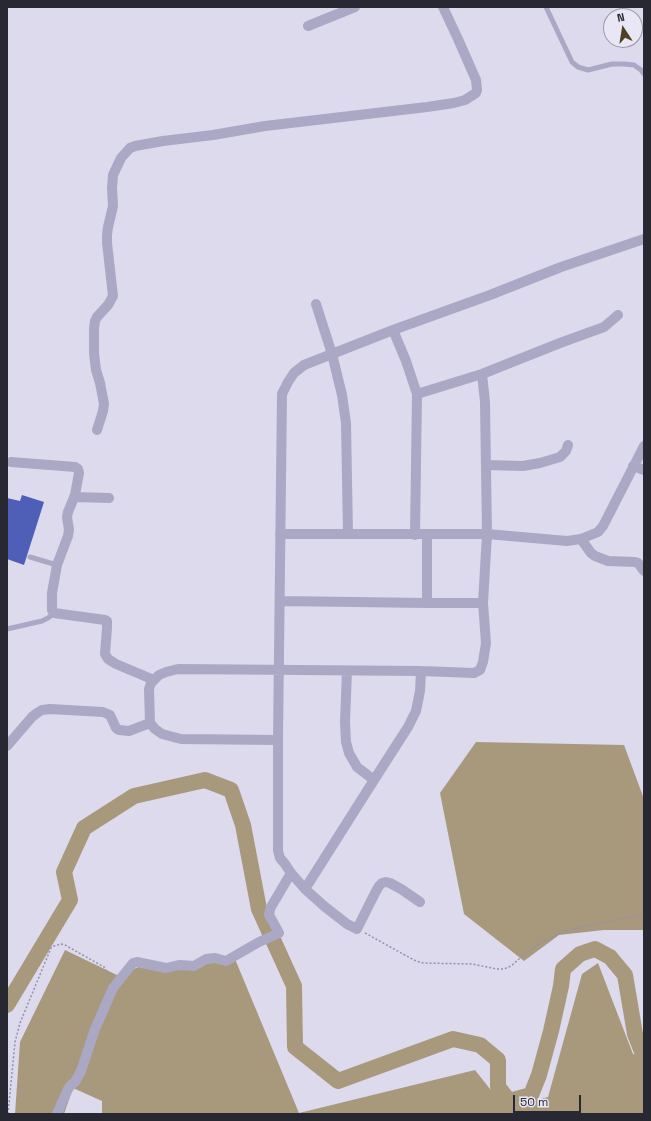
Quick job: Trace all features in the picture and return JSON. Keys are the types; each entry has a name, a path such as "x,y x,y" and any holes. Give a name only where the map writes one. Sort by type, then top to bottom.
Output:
{"street":[{"path":"308,26 355,7"},
{"path":"96,430 104,411 104,404 96,370 94,354 94,329 97,317 108,305 113,296 107,243 108,227 113,206 113,175 121,158 130,148 163,141 213,135 265,126 434,106 465,100 476,93 476,80 443,7"},
{"path":"420,902 396,886 386,882 382,883 375,893 357,929 347,924 305,889 280,858 278,851 282,394 294,373 304,365 561,267 644,238"},
{"path":"316,304 332,354 342,395 346,423 348,534"},
{"path":"417,394 482,374 604,327 618,315"},
{"path":"393,330 406,360 417,394 416,535"},
{"path":"278,740 181,739 162,734 155,730 150,723 151,683 159,675 178,669 421,671 474,673 480,670 486,643 483,603 486,534 486,465 485,402 482,374"},
{"path":"486,465 523,466 540,463 560,457 566,451 568,445"},
{"path":"280,534 486,534 567,541 581,539 598,532 603,526 644,446"},
{"path":"11,462 75,467 78,469 79,473 74,497 67,517 69,530 68,536 57,565 51,604 52,610 54,613 107,621 105,654 108,659 116,664 154,680"},
{"path":"633,466 644,470"},
{"path":"74,497 109,498"},
{"path":"427,534 427,603"},
{"path":"581,539 595,556 608,561 635,562 638,563 644,571"},
{"path":"280,601 483,603"},
{"path":"347,671 345,722 346,742 349,753 357,767 374,780"},
{"path":"305,889 408,727 416,710 420,691 421,671"},
{"path":"7,746 32,717 42,710 50,709 103,712 110,715 116,728 119,730 129,731 150,723"},
{"path":"57,1114 68,1089 75,1082 81,1071 95,1029 113,988 133,963 145,963 166,968 179,965 194,966 206,959 216,958 226,960 259,942 279,934 270,915 270,910 291,873"}],"lane":[{"path":"546,7 572,62 578,67 588,70 612,64 634,65 644,74"},
{"path":"30,556 57,565"},
{"path":"7,629 42,621 54,613"}],"path":[{"path":"357,929 416,961 423,963 472,964 504,969 511,966 542,942 556,935 569,930 644,914"},
{"path":"8,1114 15,1042 20,1022 52,948 61,944 65,945 104,967 108,973 113,988"}],"shaded area":[{"path":"476,742 624,745 644,799 644,930 604,930 559,935 524,961 464,914 440,793"},
{"path":"65,950 119,976 147,963 193,966 235,959 299,1113 475,1070 505,1108 548,1097 582,974 598,963 633,1054 644,1057 644,1114 102,1114 102,1101 73,1088 64,1114 15,1114 20,1042"}],"building":[{"path":"22,495 44,502 24,565 7,559 7,498 20,501"}],"waterway":[{"path":"7,1005 70,900 64,872 84,828 134,796 205,780 231,790 243,825 259,909 294,986 295,1047 338,1081 453,1039 480,1045 498,1060 498,1087 509,1101 531,1095 539,1075 551,1031 561,986 563,969 580,954 595,949 610,957 625,975 635,1034 644,1054"}]}
